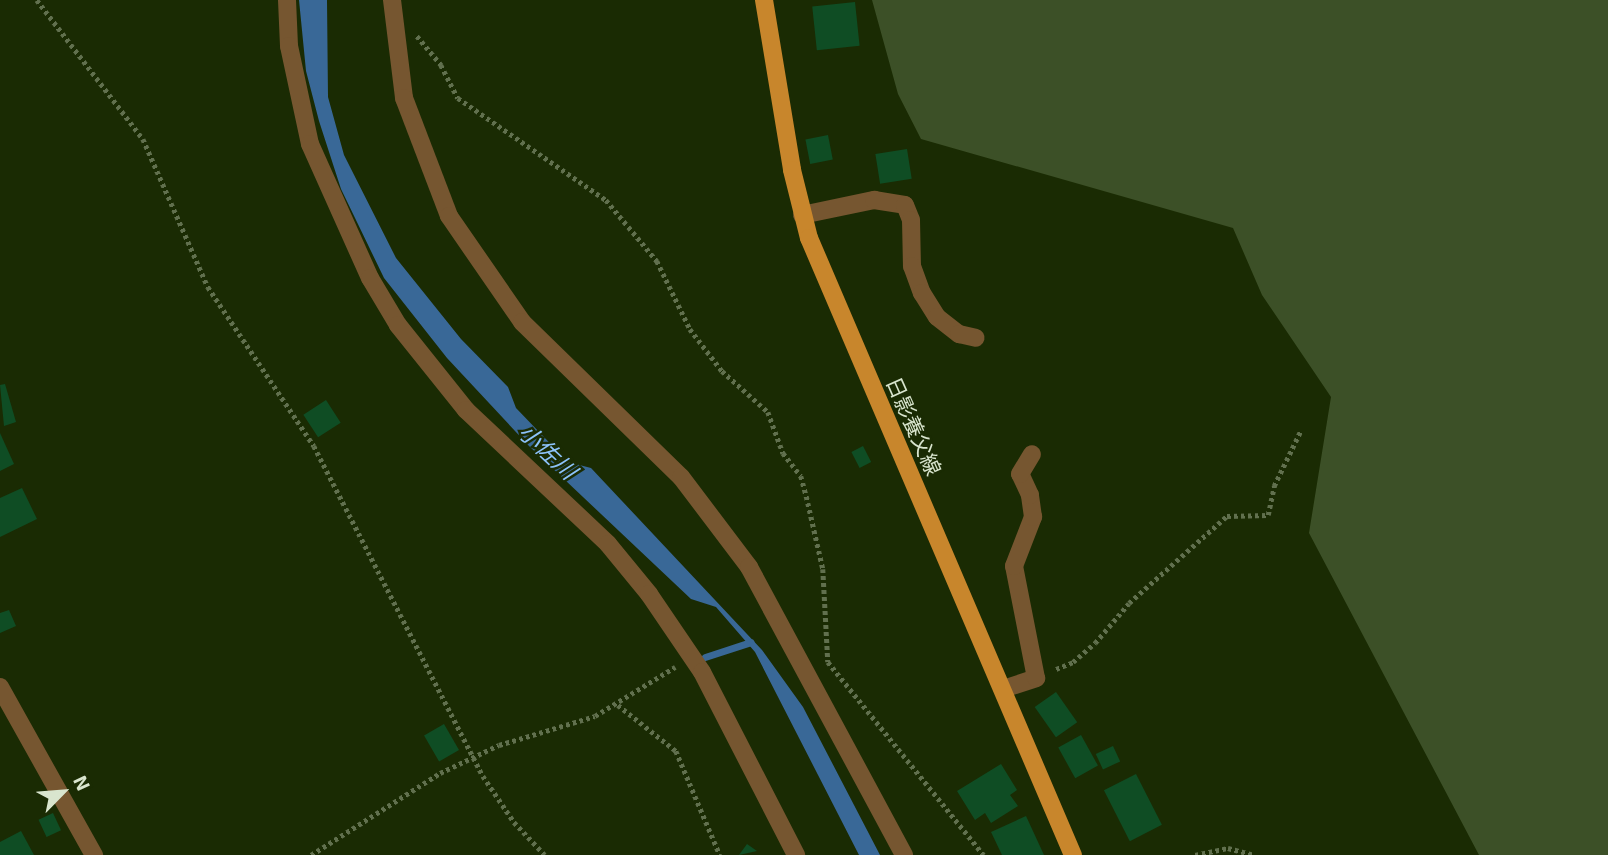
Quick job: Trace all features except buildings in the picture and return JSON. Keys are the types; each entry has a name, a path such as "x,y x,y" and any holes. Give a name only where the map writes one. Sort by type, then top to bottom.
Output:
{"main road":[{"name":"日影養父線","path":"764,0 802,215 827,283 1073,855"}],"street":[{"path":"286,0 289,46 310,144 349,240 398,325 466,410 608,544 649,594 690,656 735,733 796,855"},
{"path":"392,0 404,99 449,216 522,322 681,477 750,567 904,855"},
{"path":"802,215 874,200 905,205 911,220 912,266 922,292 937,317 959,334 976,338"},
{"path":"1003,689 1035,678 1014,566 1032,517 1030,495 1020,474 1032,454"},
{"path":"0,687 94,855"}],"path":[{"path":"37,0 143,139 208,287 314,446 473,756 514,822 545,855"},
{"path":"415,34 442,65 458,98 564,168 606,200 634,229 672,285 690,329 722,371 768,412 783,453 801,476 808,503 823,569 828,662 984,855"},
{"path":"1035,678 1073,662 1129,603 1227,516 1268,515 1274,486 1300,432"},
{"path":"311,855 473,756 618,705 690,656"},
{"path":"618,705 676,751 720,855"},
{"path":"1195,855 1228,848 1254,855"}],"green space":[{"path":"872,0 1608,0 1608,855 1479,855 1309,533 1331,397 1262,295 1233,228 921,139 898,94"}],"water":[{"name":"小佐川","path":"299,0 327,0 328,97 344,155 396,258 461,339 508,387 516,408 568,462 591,468 762,650 803,707 880,855 859,855 755,652 716,607 691,599 529,446 447,358 384,278 341,189 319,121 306,71"}],"waterway":[{"path":"705,657 751,642"}]}
